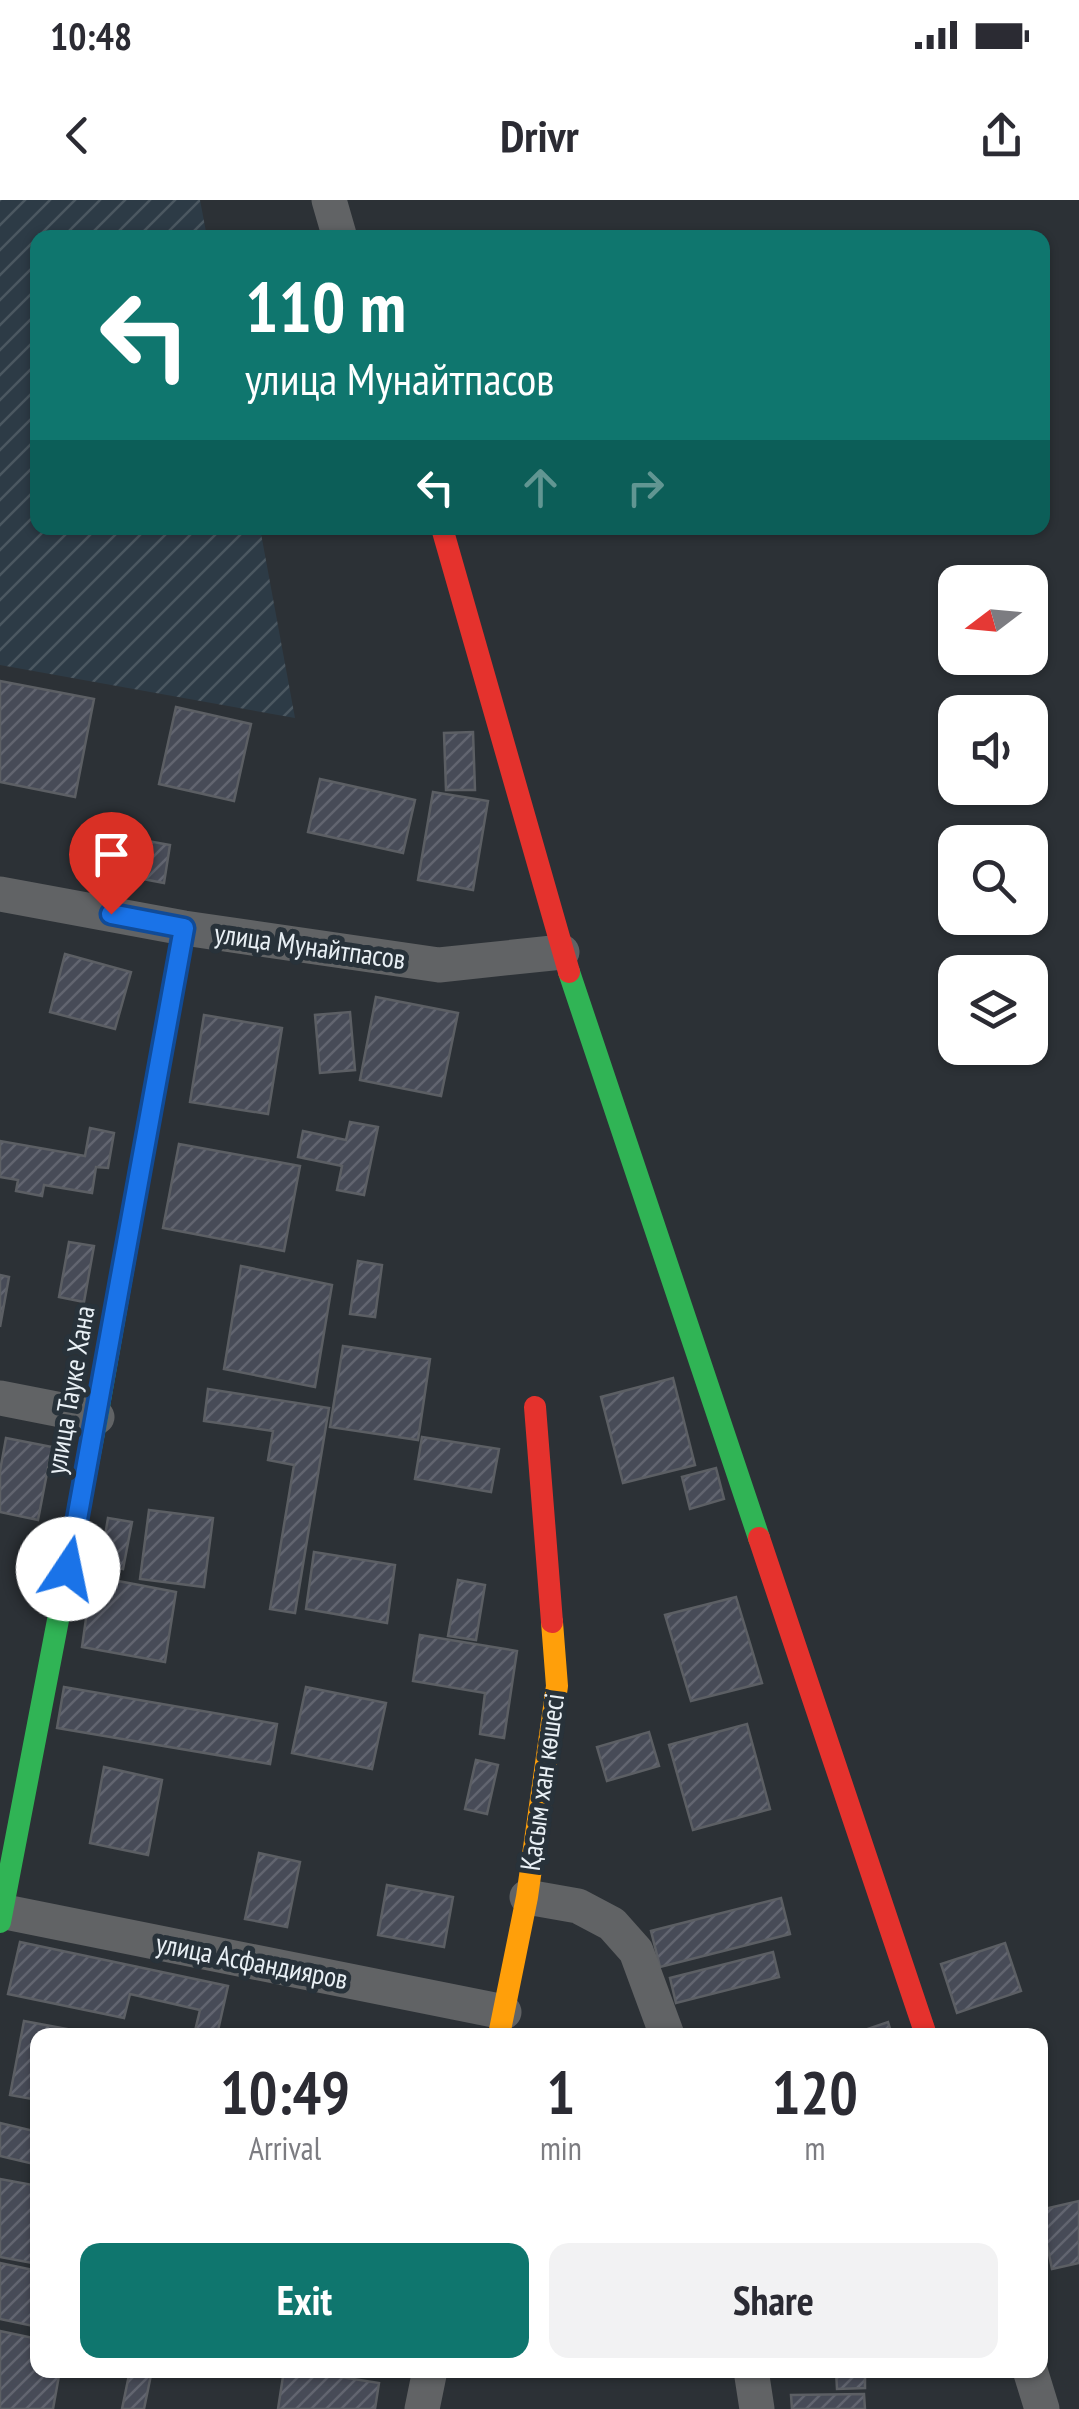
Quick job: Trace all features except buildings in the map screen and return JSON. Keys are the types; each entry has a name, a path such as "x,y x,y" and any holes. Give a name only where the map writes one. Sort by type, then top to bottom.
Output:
{"street":[{"path":"329,200 338,230"},
{"path":"444,535 562,952 924,2028"},
{"name":"улица Мунайтпасов","path":"0,894 184,928 439,965 562,952"},
{"name":"улица Тауке Хана","path":"1,1915 184,928"},
{"path":"0,1398 96,1417"},
{"name":"Қасым хан көшесі","path":"502,2023 527,1897 556,1686 535,1407"},
{"path":"527,1897 578,1906 612,1924 636,1950 664,2028"},
{"name":"улица Асфандияров","path":"1,1915 502,2023"},
{"path":"422,2409 428,2378"},
{"path":"752,2378 757,2409"},
{"path":"1032,2378 1042,2409"}],"shaded area":[{"path":"0,200 200,200 206,230 30,230 30,535 261,535 295,718 0,665"}],"traffic: fast":[{"path":"569,972 759,1538"},
{"path":"0,1922 156,1084"}],"traffic: slow":[{"path":"500,2028 527,1897 557,1686 552,1622"}],"traffic: jam":[{"path":"444,535 569,972"},
{"path":"156,1084 184,928"},
{"path":"535,1407 552,1622"},
{"path":"759,1538 924,2028"}],"route":[{"path":"68,1569 184,928 111,914"}]}
